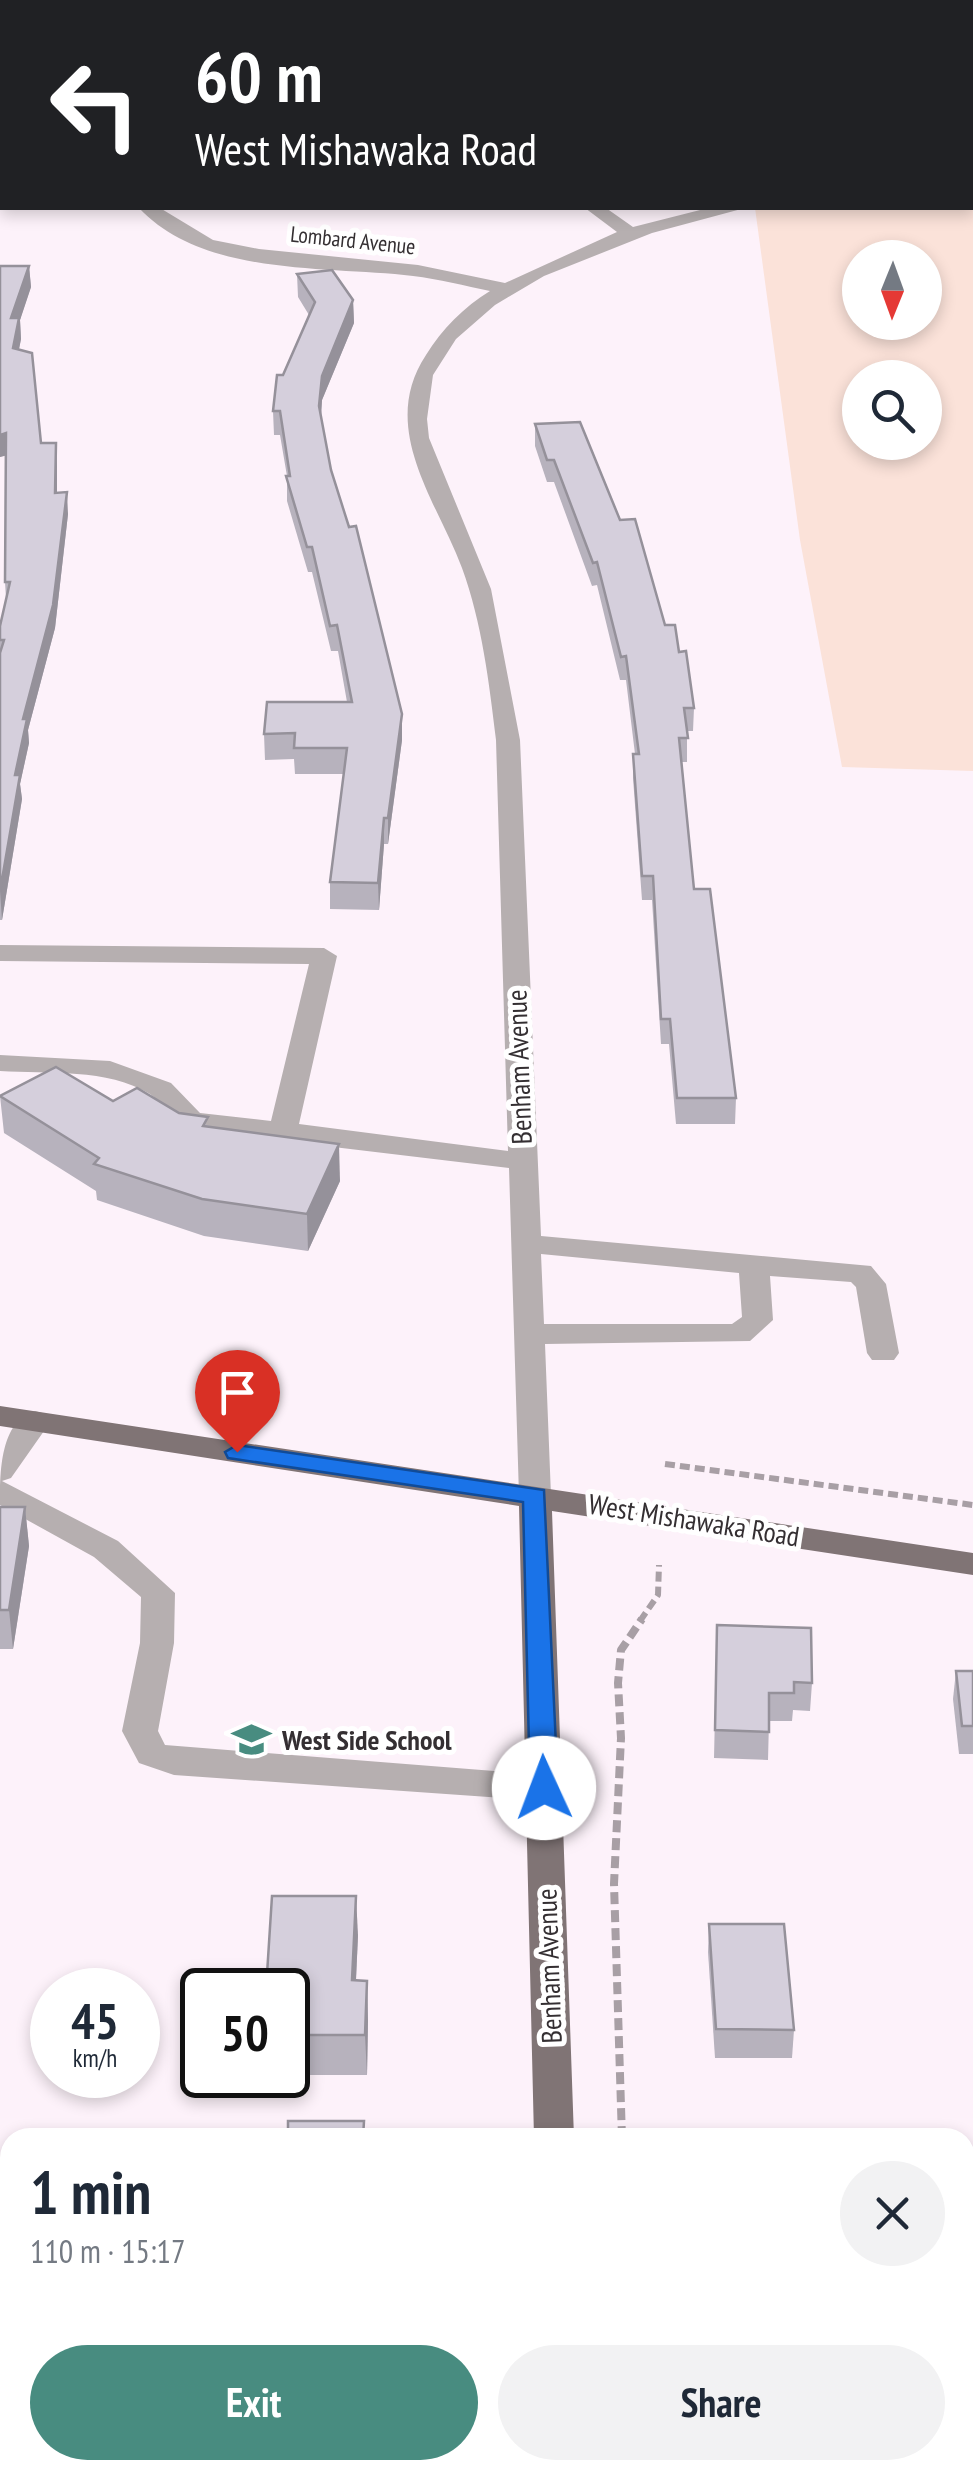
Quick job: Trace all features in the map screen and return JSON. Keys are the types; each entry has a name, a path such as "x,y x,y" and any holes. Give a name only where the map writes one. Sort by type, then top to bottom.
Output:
{"main road":[{"name":"West Mishawaka Road","path":"0,1416 973,1564"},
{"name":"Benham Avenue","path":"535,1496 554,2128"}],"street":[{"name":"Lombard Avenue","path":"151,210 206,244 258,255 418,270 503,288"},
{"path":"597,210 630,233"},
{"name":"Benham Avenue","path":"535,1496 508,740 501,681 474,571 420,441 415,415 430,364 467,318 503,288 630,233 727,210"},
{"path":"0,953 324,956 284,1128"},
{"path":"0,1064 110,1069 161,1089 192,1121 284,1128 408,1150 523,1161"},
{"path":"526,1244 860,1274 871,1284 884,1352"},
{"path":"530,1334 739,1334 758,1320 754,1266"},
{"path":"0,1471 35,1421"},
{"path":"0,1491 106,1548 158,1594 157,1643 140,1731 152,1754 174,1762 544,1788"}],"path":[{"path":"665,1464 973,1505"},
{"path":"622,2128 614,1884 621,1738 618,1683 621,1650 658,1594 659,1565"}],"shaded area":[{"path":"755,210 973,210 973,771 842,767 800,540"}],"building":[{"path":"0,266 29,266 11,318 19,318 13,348 32,353 41,443 56,443 55,493 67,492 53,605 23,719 27,719 15,775 20,775 0,891 0,653 4,640 0,640 0,626 10,582 5,582 6,433 0,435"},
{"path":"332,270 353,300 322,376 319,406 331,470 349,527 356,526 402,714 388,818 384,818 378,883 330,882 347,748 294,748 295,733 264,734 267,702 352,702 337,625 330,626 312,547 307,547 286,476 290,476 280,411 273,411 277,375 283,375 315,302 297,274"},
{"path":"580,422 620,520 635,519 665,625 675,625 679,652 686,651 694,708 684,708 688,738 679,738 694,889 710,889 736,1098 677,1098 670,1019 661,1019 653,876 642,876 633,754 639,754 626,656 621,657 597,562 593,563 554,460 547,460 535,424"},
{"path":"56,1067 113,1101 137,1088 179,1113 208,1117 203,1126 339,1144 307,1214 202,1199 94,1164 99,1158 0,1096"},
{"path":"0,1507 25,1507 9,1610 0,1610"},
{"path":"717,1625 811,1628 812,1683 794,1682 794,1693 769,1693 769,1732 715,1730"},
{"path":"956,1671 973,1671 973,1726 962,1726"},
{"path":"272,1896 356,1896 352,1980 367,1981 365,2035 310,2035 310,1968 267,1968"},
{"path":"709,1924 784,1924 794,2030 716,2029"},
{"path":"288,2121 364,2121 364,2128 288,2128"}],"place":[{"name":"West Side School","path":"252,1740"}],"route":[{"path":"237,1452 535,1496 544,1788"}]}
